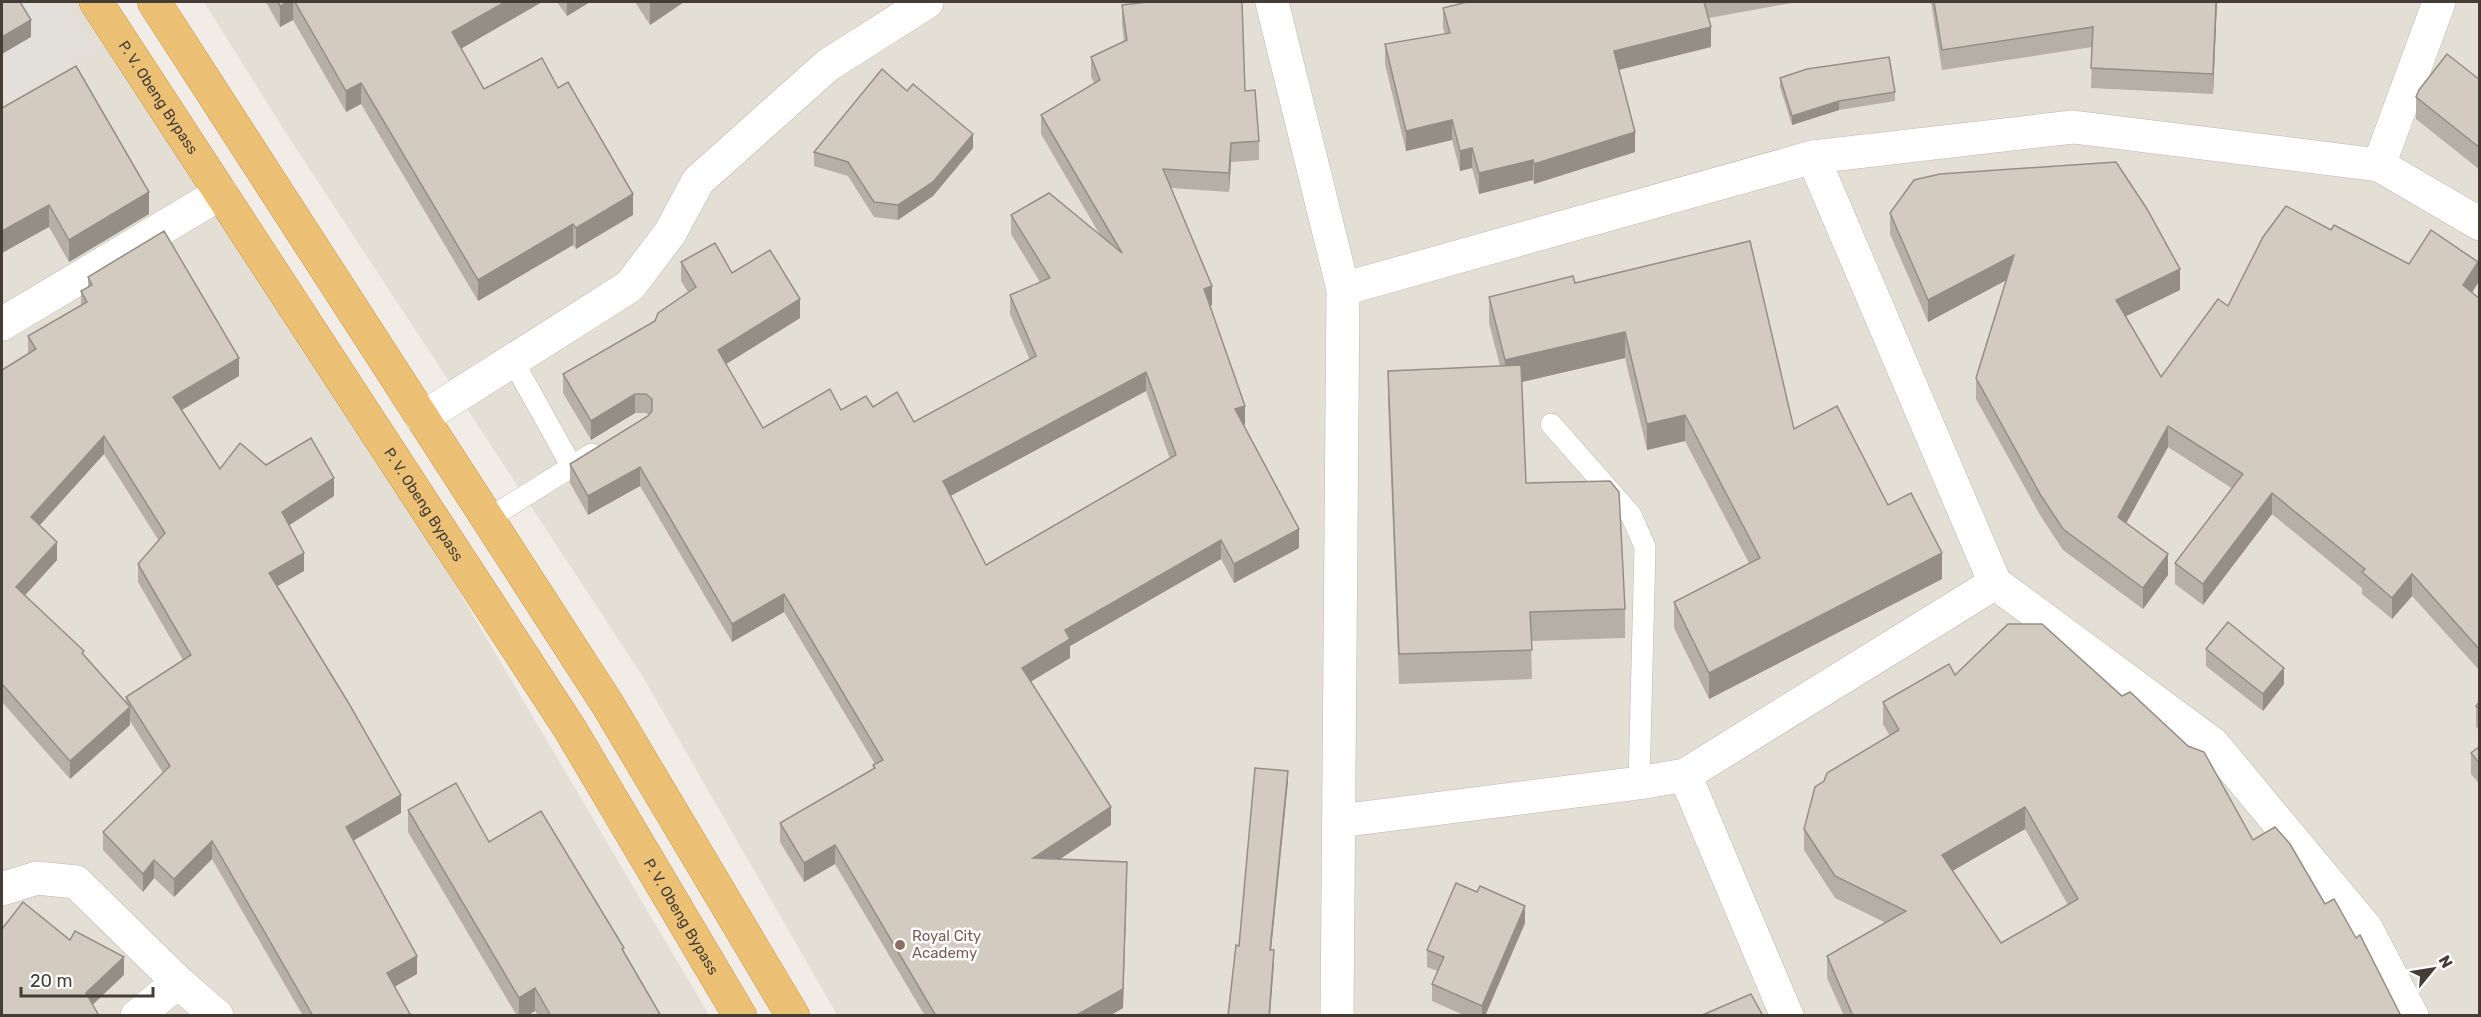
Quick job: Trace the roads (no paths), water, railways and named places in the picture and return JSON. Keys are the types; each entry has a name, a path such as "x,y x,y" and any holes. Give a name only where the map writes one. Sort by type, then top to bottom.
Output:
{"highway":[{"name":"P. V. Obeng Bypass","path":"96,2 570,729 740,1016"},
{"path":"154,2 608,705 793,1016"}],"street":[{"path":"422,418 630,286 670,233 698,181 828,65 927,2"},
{"path":"1272,2 1343,289 1337,1016"},
{"path":"2379,165 2439,2"},
{"path":"1343,289 1813,158 2073,128 2379,165 2480,224"},
{"path":"1813,158 1995,583 2213,744 2366,928 2412,1016"},
{"path":"2,324 221,193"},
{"path":"1339,820 1639,783 1685,775 1995,583"},
{"path":"1685,775 1787,1016"},
{"path":"2,889 37,878 76,882 178,982 217,1016"},
{"path":"137,1016 178,982"}],"lane":[{"path":"513,360 572,467"},
{"path":"1551,423 1631,515 1645,547 1639,783"},
{"path":"488,519 612,442"}],"place":[{"name":"Royal City Academy","path":"900,945"}]}
